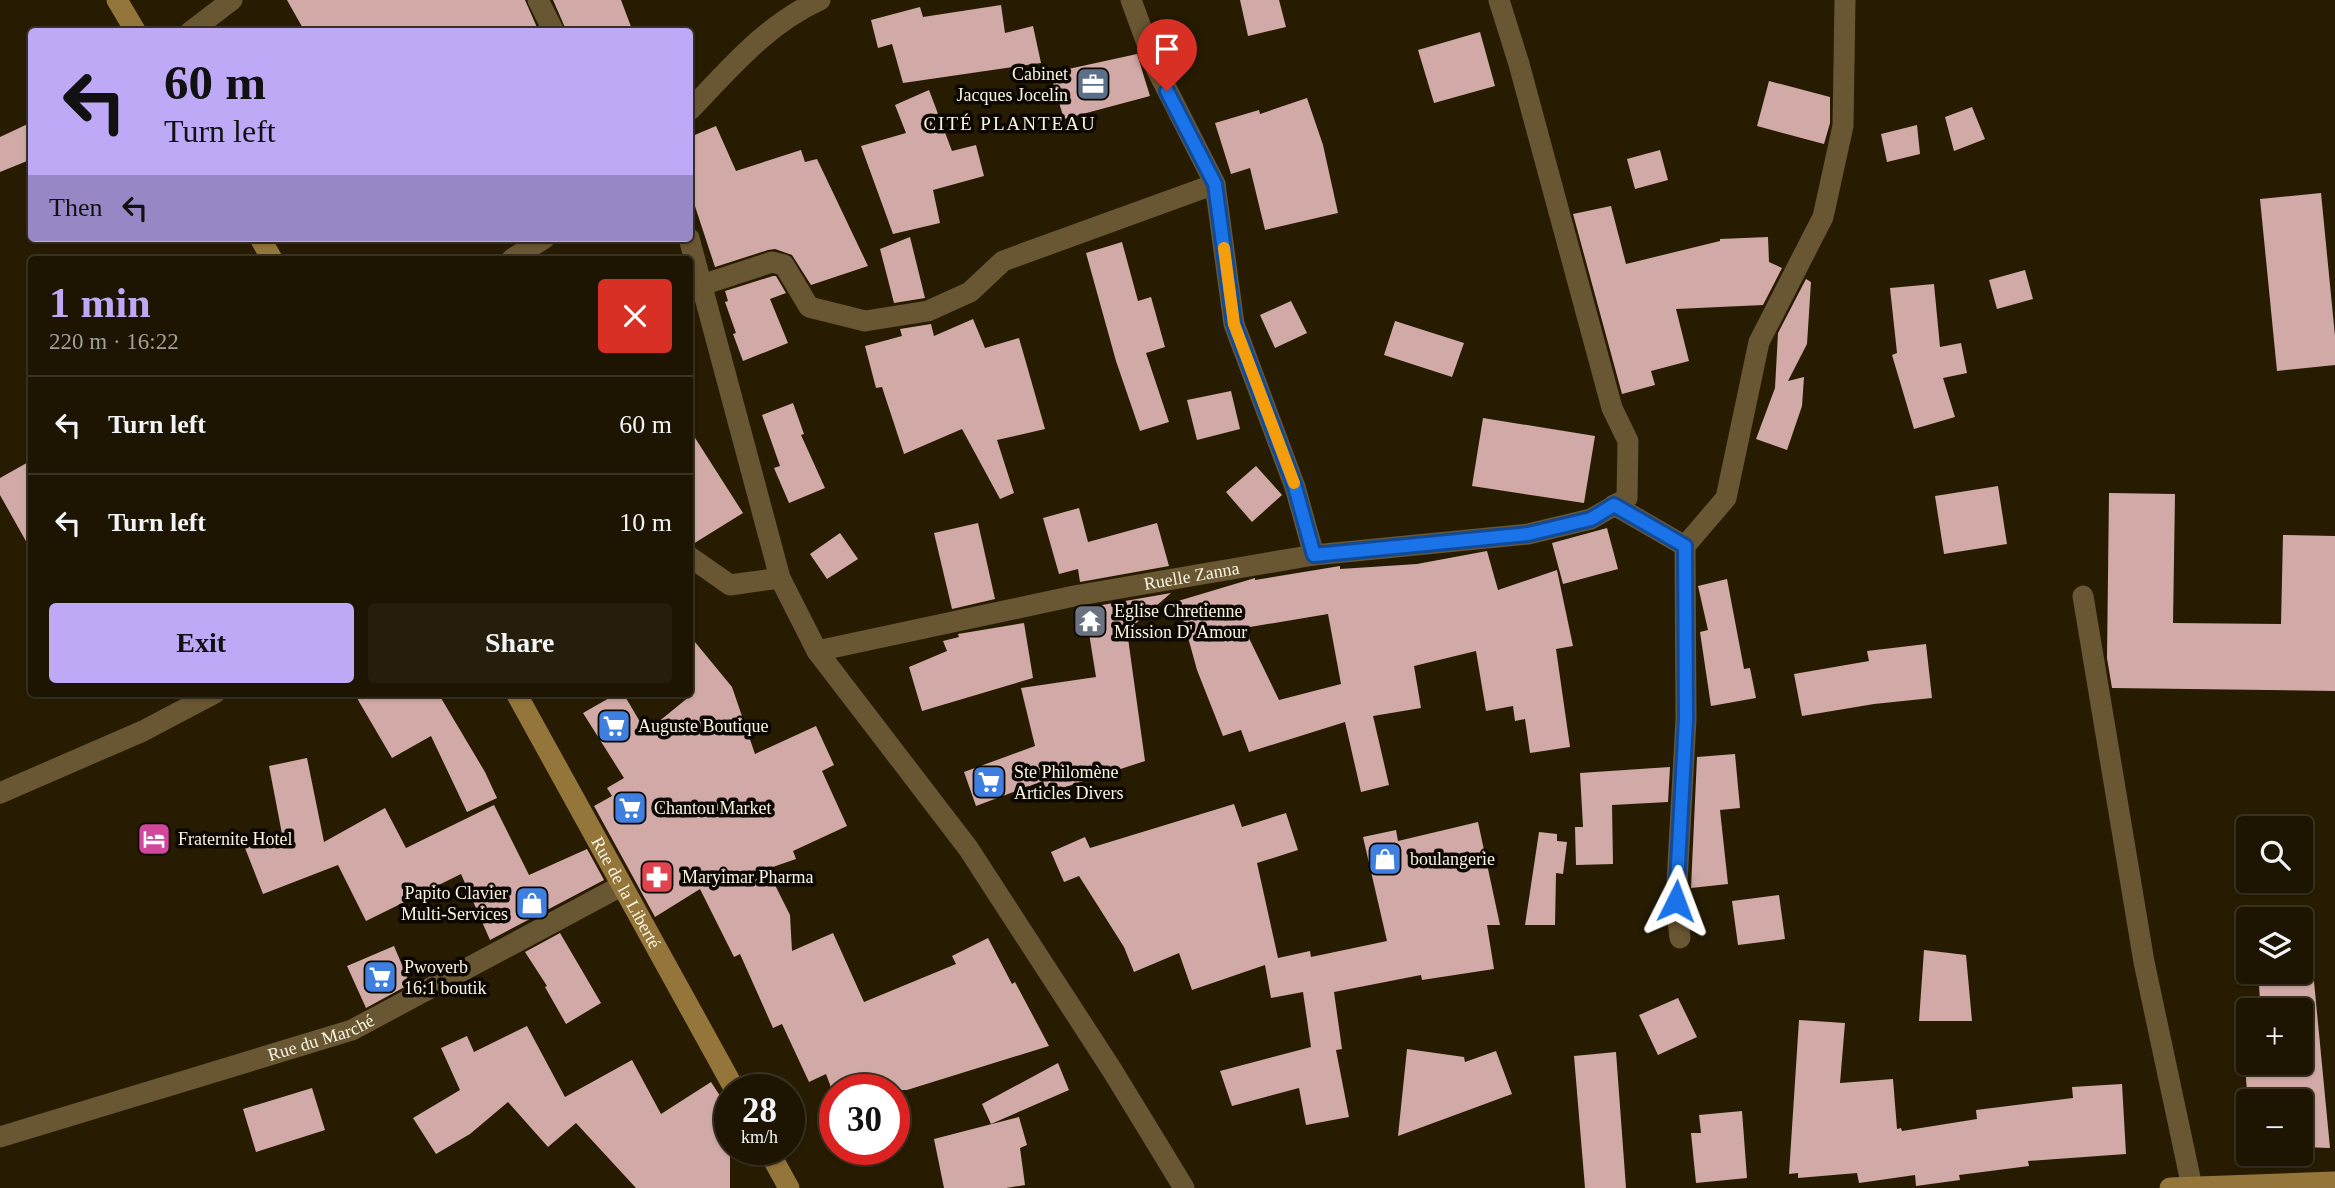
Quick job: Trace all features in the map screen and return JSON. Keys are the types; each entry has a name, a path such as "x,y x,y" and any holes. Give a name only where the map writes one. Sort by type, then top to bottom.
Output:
{"street":[{"path":"117,0 134,28"},
{"path":"195,28 232,0"},
{"path":"538,0 552,28"},
{"path":"693,107 749,48 795,12 820,0"},
{"path":"1131,0 1156,68 1215,184 1234,324 1295,487 1314,555"},
{"path":"1499,0 1519,64 1612,408 1628,441 1627,498 1614,505"},
{"path":"1680,938 1676,901 1686,719 1685,546 1726,498 1759,342 1823,217 1843,126 1845,0"},
{"path":"702,285 772,262 784,265 809,307 865,320 928,311 970,292 1003,261 1215,184"},
{"path":"517,256 539,242"},
{"path":"691,242 780,578 817,652 968,848 1112,1070 1184,1188"},
{"path":"1614,505 1685,546"},
{"name":"Ruelle Zanna","path":"817,652 1074,596 1314,555 1528,534 1591,519 1614,505"},
{"path":"693,560 730,585 780,578"},
{"path":"2083,596 2144,962 2192,1187"},
{"path":"0,793 143,731 207,697"},
{"name":"Rue de la Liberté","path":"518,697 725,1074"},
{"name":"Rue du Marché","path":"0,1136 352,1030 621,886"},
{"path":"776,1165 789,1188"},
{"path":"2170,1188 2335,1182"}],"building":[{"path":"287,0 525,0 537,28 303,28"},
{"path":"553,0 621,0 632,28 565,28"},
{"path":"1240,0 1279,0 1286,27 1248,36"},
{"path":"1001,5 1005,33 1033,26 1041,63 903,83 892,44 878,48 871,20 920,7 923,17"},
{"path":"1480,32 1495,86 1434,103 1418,50"},
{"path":"1137,54 1150,96 1064,119 1050,73"},
{"path":"1769,81 1830,97 1830,123 1824,144 1757,126"},
{"path":"929,90 952,151 976,145 984,176 933,190 940,223 893,234 861,146 906,133 895,105"},
{"path":"1307,98 1323,145 1338,213 1265,230 1250,168 1231,174 1215,123 1259,110 1260,114"},
{"path":"1972,107 1985,139 1954,151 1945,117"},
{"path":"28,124 28,161 0,172 0,137"},
{"path":"1917,125 1920,154 1887,162 1881,134"},
{"path":"716,126 736,171 801,150 805,162 817,159 868,266 811,285 792,255 775,249 715,267 693,200 693,136"},
{"path":"1660,150 1668,180 1635,189 1627,159"},
{"path":"2321,193 2335,336 2335,365 2277,371 2260,199"},
{"path":"1611,206 1626,264 1720,239 1768,237 1769,262 1782,268 1763,305 1676,309 1689,361 1651,371 1655,385 1622,394 1573,214"},
{"path":"910,237 925,298 894,303 880,249"},
{"path":"1122,242 1138,301 1151,297 1165,347 1146,353 1169,422 1140,431 1116,361 1086,253"},
{"path":"2025,270 2033,299 1997,309 1989,280"},
{"path":"776,276 786,293 770,299 788,343 743,361 733,334 736,333 725,302 728,301 725,291"},
{"path":"1806,279 1811,282 1807,344 1788,381 1804,377 1802,406 1787,450 1756,439 1775,388 1778,333"},
{"path":"1934,284 1940,347 1961,343 1967,373 1943,378 1955,417 1914,429 1892,355 1897,353 1890,288"},
{"path":"1291,301 1307,333 1275,348 1260,315"},
{"path":"973,319 985,348 1019,338 1045,429 997,440 1014,493 1000,499 962,429 904,454 882,387 876,388 865,346 902,336 900,329 931,324 934,336"},
{"path":"1395,321 1464,343 1452,377 1384,355"},
{"path":"1231,391 1240,429 1197,440 1187,400"},
{"path":"793,403 804,434 801,435 825,488 789,503 774,468 780,466 762,415"},
{"path":"1483,418 1595,436 1584,503 1472,486"},
{"path":"693,435 743,513 693,544"},
{"path":"28,462 28,545 0,495 0,478"},
{"path":"1256,466 1282,495 1252,522 1226,492"},
{"path":"1998,486 2007,544 1944,554 1935,496"},
{"path":"2109,493 2175,494 2173,623 2281,624 2283,535 2335,536 2335,691 2112,688 2107,658"},
{"path":"1079,508 1088,542 1157,523 1169,566 1080,582 1078,569 1059,574 1043,518"},
{"path":"978,523 995,599 952,609 934,533"},
{"path":"1607,528 1618,569 1563,584 1552,543"},
{"path":"840,533 858,559 827,579 810,554"},
{"path":"1487,551 1498,590 1557,570 1573,646 1556,649 1570,747 1530,753 1525,719 1515,721 1513,706 1486,711 1476,651 1414,666 1421,708 1373,716 1389,785 1361,792 1345,722 1249,752 1241,730 1223,736 1197,670 1178,601 1255,578 1340,566 1340,569 1417,564","holes":["1328,614 1341,684 1279,700 1244,628"]},
{"path":"1727,579 1744,669 1750,668 1756,698 1711,706 1700,632 1708,630 1698,586"},
{"path":"1171,593 1127,631 1145,761 1047,793 1043,781 976,806 964,772 1035,746 1021,688 1096,677 1085,608"},
{"path":"1024,623 1033,678 922,711 909,667 947,651 943,641 959,637 958,634"},
{"path":"693,640 732,687 755,754 816,726 834,765 822,771 847,826 793,851 796,859 767,869 790,915 792,951 833,933 864,1002 956,964 952,956 988,938 1049,1046 910,1089 910,1074 819,1074 819,1077 809,1082 782,1024 773,1028 740,954 734,957 700,889 655,917 594,806 612,796 607,788 624,778 583,713 611,697 625,697 646,732 689,697 693,697"},
{"path":"1926,644 1932,698 1802,716 1794,674 1869,661 1867,651"},
{"path":"356,697 440,697 485,772 497,798 467,812 431,736 392,758"},
{"path":"1735,754 1740,808 1720,810 1728,884 1691,888 1697,757"},
{"path":"307,758 324,842 385,808 406,848 494,805 529,875 587,849 604,880 490,940 461,874 366,921 338,865 263,894 245,848 282,834 269,766"},
{"path":"1670,767 1668,802 1612,805 1613,864 1576,865 1575,827 1583,827 1580,773"},
{"path":"1234,804 1242,827 1286,813 1298,850 1257,863 1278,958 1310,951 1311,957 1387,941 1363,837 1396,830 1398,841 1478,822 1500,925 1487,925 1494,969 1422,980 1421,975 1334,992 1342,1049 1336,1050 1349,1117 1306,1125 1299,1088 1232,1106 1220,1071 1311,1047 1303,992 1271,998 1265,965 1192,990 1179,953 1134,972 1124,947 1079,876 1064,882 1051,852 1085,837 1090,848"},
{"path":"1539,832 1557,834 1557,841 1567,842 1563,874 1556,873 1555,925 1525,925"},
{"path":"1779,895 1785,939 1738,945 1732,901"},
{"path":"560,933 601,1003 566,1024 545,987 547,986 525,952"},
{"path":"394,946 410,984 366,1008 347,966"},
{"path":"1924,950 1966,955 1972,1021 1919,1021"},
{"path":"2313,971 2330,1148 2313,1147 2313,1089 2247,1089 2246,1075 2313,1075 2313,998 2260,998 2259,984 2313,984"},
{"path":"1678,998 1697,1037 1658,1055 1639,1015"},
{"path":"1799,1020 1845,1023 1840,1083 1893,1079 1897,1129 1901,1128 1902,1131 1977,1119 1976,1110 2073,1098 2072,1087 2122,1084 2126,1154 2028,1161 2029,1166 1959,1175 1960,1180 1916,1186 1915,1175 1859,1183 1857,1173 1798,1178 1798,1173 1789,1174"},
{"path":"527,1026 565,1097 632,1060 661,1114 711,1082 714,1087 714,1165 730,1165 730,1188 636,1188 576,1123 548,1147 508,1102 470,1134 436,1154 413,1118 460,1090 441,1048 467,1036 474,1052"},
{"path":"1407,1049 1464,1057 1465,1062 1496,1051 1512,1094 1398,1136"},
{"path":"1616,1052 1626,1188 1585,1188 1574,1056"},
{"path":"1058,1063 1069,1090 991,1124 982,1104"},
{"path":"312,1088 325,1130 256,1152 243,1109"},
{"path":"1742,1111 1747,1178 1696,1183 1691,1133 1701,1133 1699,1115"},
{"path":"1019,1117 1027,1145 1020,1148 1025,1185 1006,1188 944,1188 934,1139"}],"slow traffic":[{"path":"1224,248 1234,324 1294,483"}],"place":[{"name":"Cabinet Jacques Jocelin","path":"1093,84"},
{"name":"Eglise Chretienne Mission D' Amour","path":"1090,621"},
{"name":"Auguste Boutique","path":"614,726"},
{"name":"Ste Philomène Articles Divers","path":"989,782"},
{"name":"Chantou Market","path":"630,808"},
{"name":"Fraternite Hotel","path":"154,839"},
{"name":"boulangerie","path":"1385,859"},
{"name":"Maryimar Pharma","path":"657,877"},
{"name":"Papito Clavier Multi-Services","path":"532,903"},
{"name":"Pwoverb 16:1 boutik","path":"380,977"}],"district":[{"name":"CITÉ PLANTEAU","path":"1010,123"}],"route":[{"path":"1167,91 1215,184 1234,324 1295,487 1314,555 1528,534 1591,519 1614,505 1685,546 1686,719 1676,901"}]}
